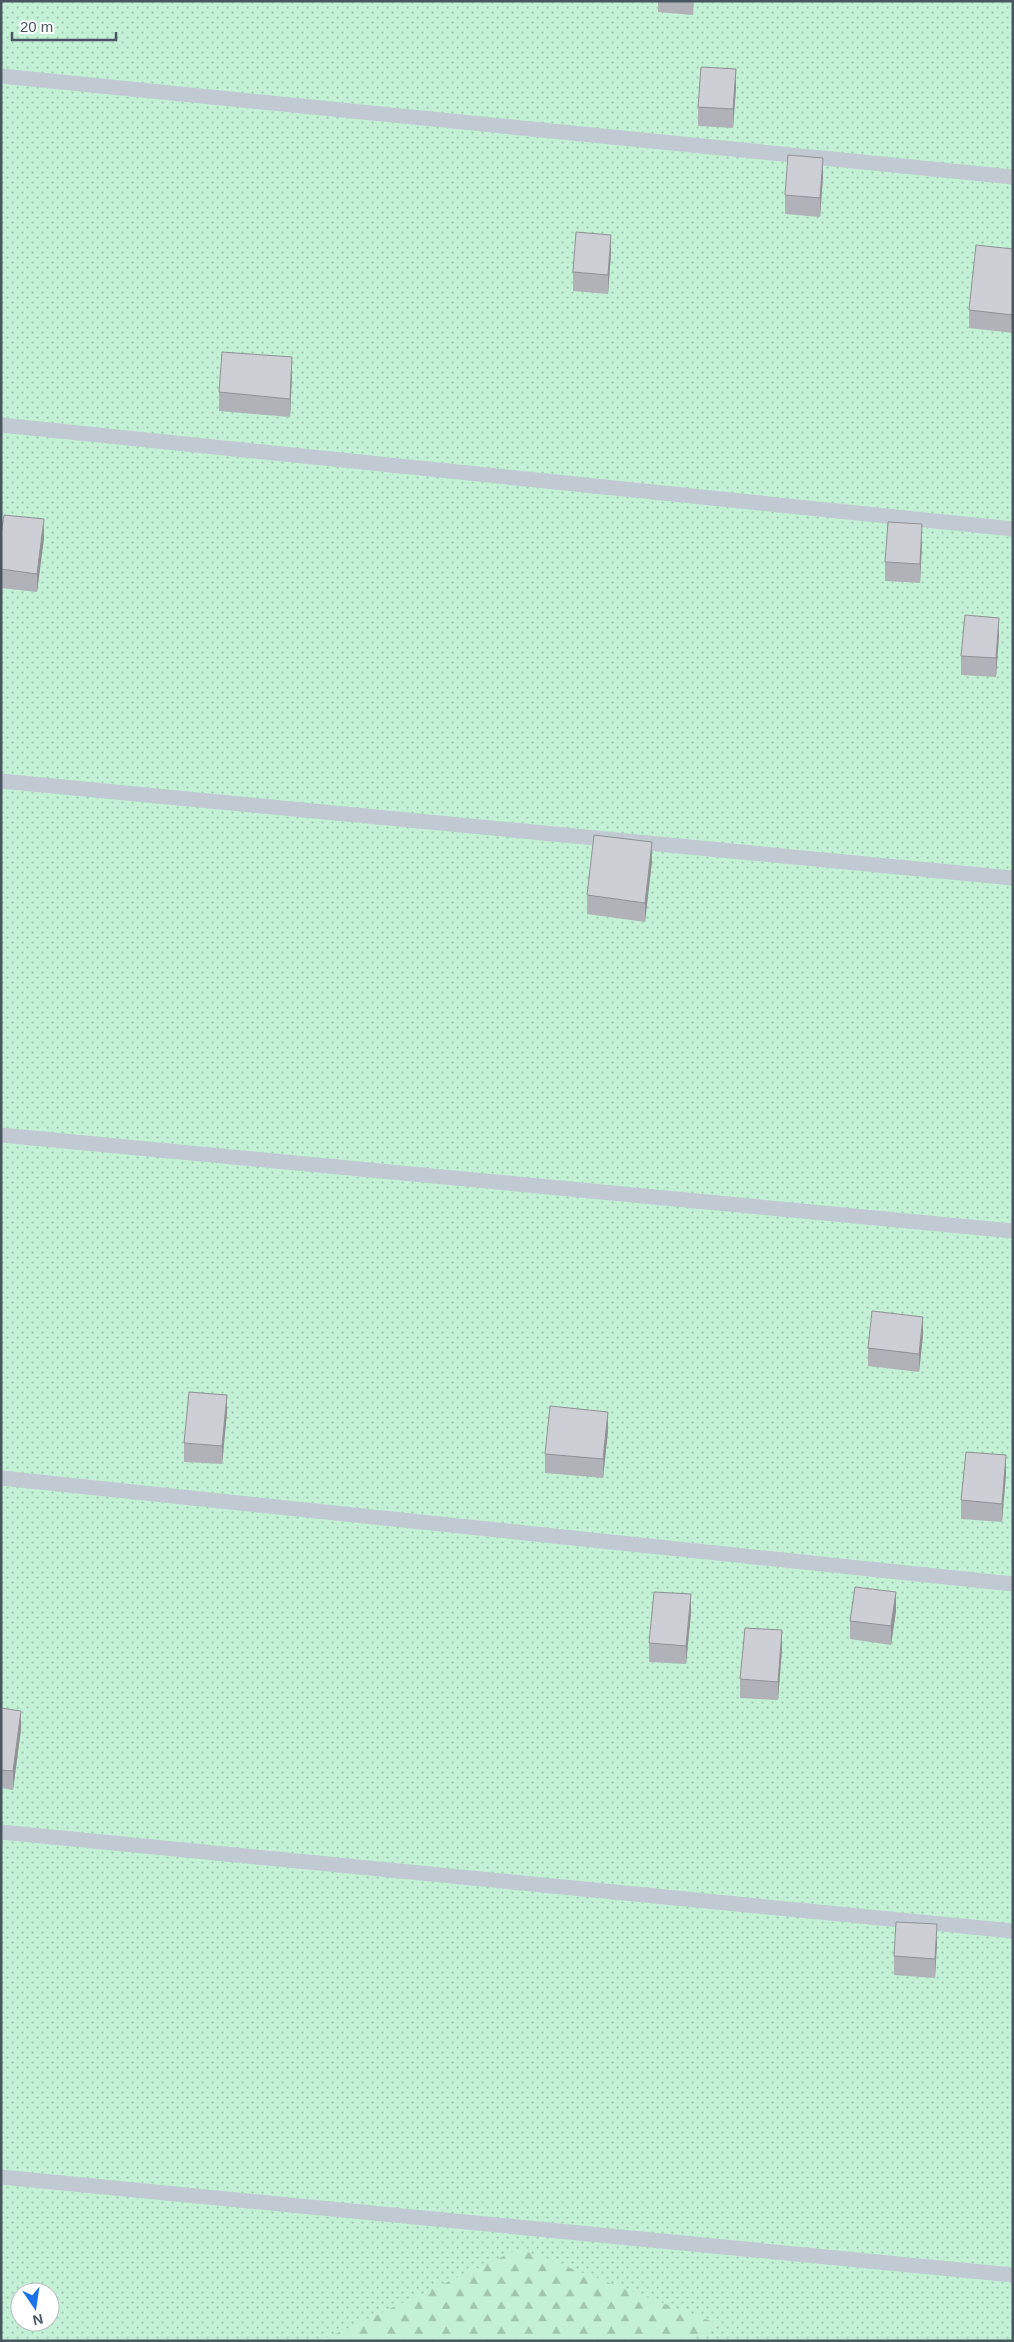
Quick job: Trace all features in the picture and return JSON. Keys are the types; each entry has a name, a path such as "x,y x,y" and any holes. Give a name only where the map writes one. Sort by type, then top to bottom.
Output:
{"lane":[{"path":"1,76 1013,177"},
{"path":"1,425 1013,529"},
{"path":"1,782 1013,878"},
{"path":"1,1135 1013,1231"},
{"path":"1,1478 1013,1584"},
{"path":"1,1832 1013,1931"},
{"path":"1,2177 1013,2275"}],"green space":[{"path":"1,1 1013,1 1013,2341 1,2341"},
{"path":"519,2249 721,2325 687,2341 320,2341"}],"building":[{"path":"701,67 736,69 733,109 698,107"},
{"path":"788,155 823,158 820,198 785,195"},
{"path":"576,232 611,235 608,275 573,272"},
{"path":"976,245 1013,249 1013,315 969,310"},
{"path":"222,352 292,357 290,399 219,392"},
{"path":"4,515 44,519 37,574 1,569 1,535"},
{"path":"888,522 922,524 920,564 885,562"},
{"path":"965,615 999,618 996,658 961,656"},
{"path":"594,835 652,842 645,903 587,895"},
{"path":"872,1311 923,1317 919,1354 868,1348"},
{"path":"189,1392 227,1395 222,1446 184,1443"},
{"path":"550,1406 608,1412 603,1459 545,1454"},
{"path":"966,1452 1006,1455 1002,1504 961,1500"},
{"path":"855,1587 896,1592 891,1626 850,1621"},
{"path":"654,1592 691,1594 686,1646 649,1643"},
{"path":"745,1628 782,1630 778,1682 740,1679"},
{"path":"1,1708 21,1711 13,1771 1,1770"},
{"path":"896,1922 937,1924 935,1959 894,1956"}]}
